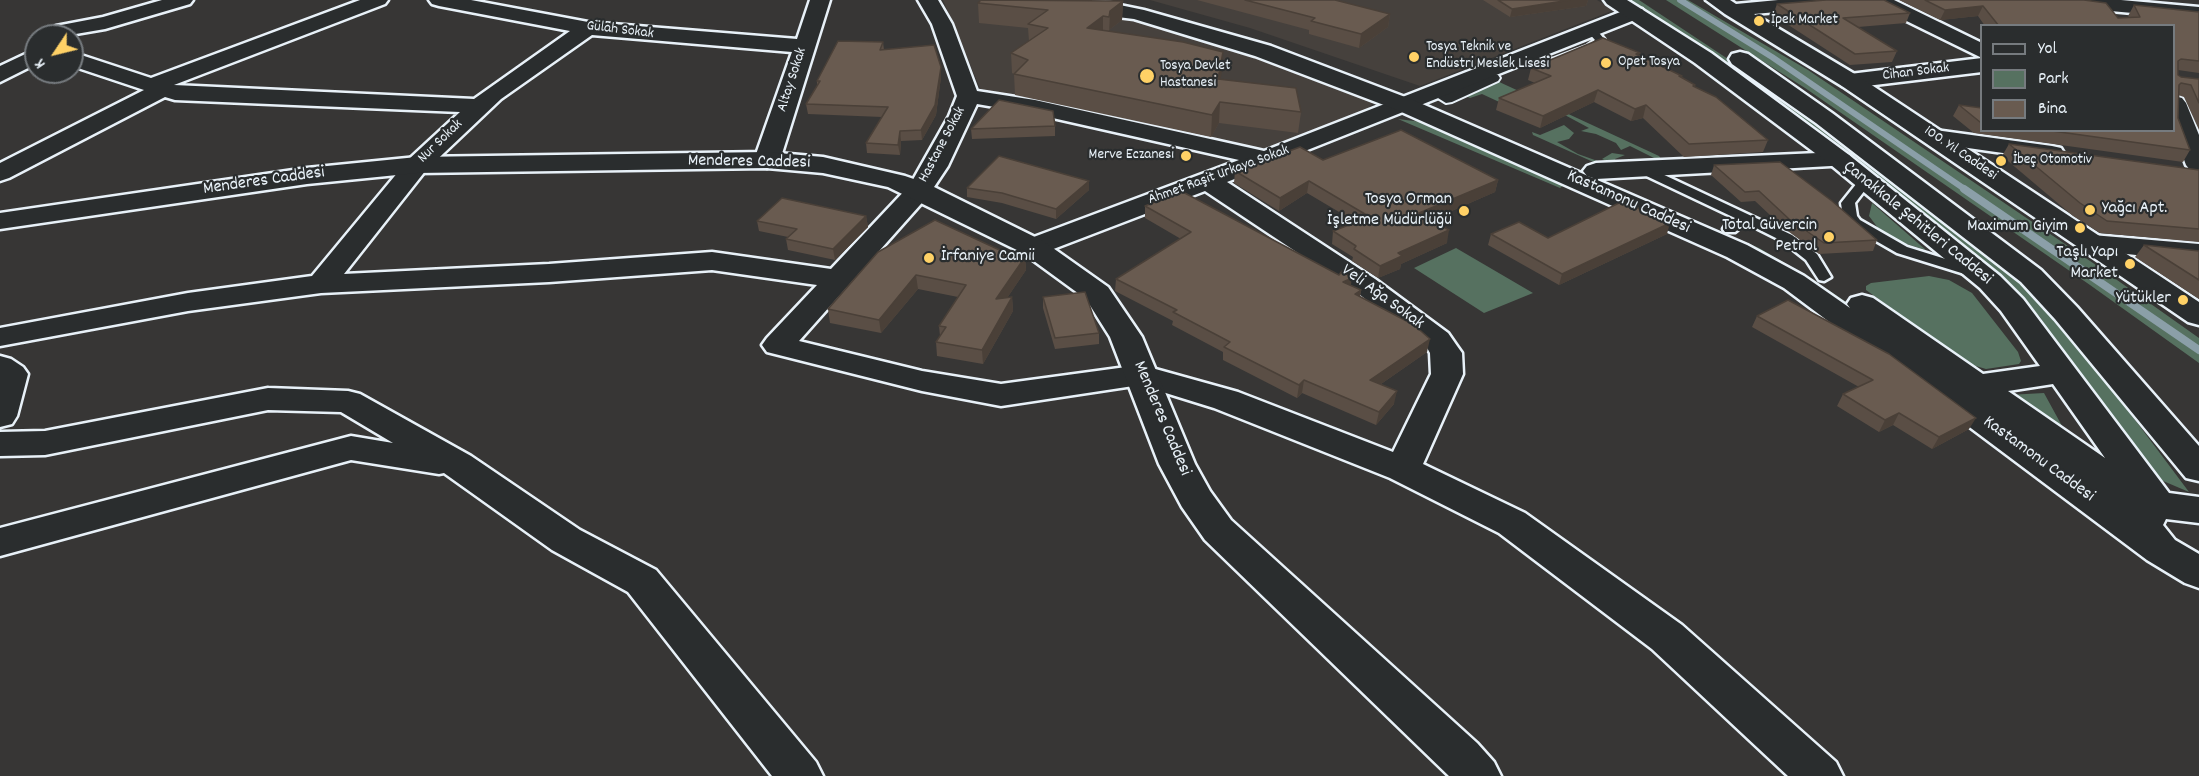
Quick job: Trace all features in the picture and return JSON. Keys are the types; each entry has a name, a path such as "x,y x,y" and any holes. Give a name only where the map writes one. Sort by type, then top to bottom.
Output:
{"street":[{"path":"84,28 183,0"},
{"path":"0,173 158,87 378,0"},
{"name":"Gülah Sokak","path":"439,0 588,28 804,46"},
{"name":"Altay Sokak","path":"767,160 820,0"},
{"name":"Hastane Sokak","path":"928,0 942,24 968,96 961,116 935,166 919,190 778,345 922,381 1001,395 1141,375"},
{"name":"Kastamonu Caddesi","path":"1026,0 1072,2 1171,23 1425,100 1767,266 1794,282 2161,550 2199,573"},
{"name":"Kastamonu Caddesi","path":"1119,0 1196,17 1289,47 1596,171 1738,223 1824,277 1976,385 2156,508"},
{"path":"1724,5 1846,0"},
{"path":"1880,0 1980,51"},
{"path":"2055,0 2119,9 2199,13"},
{"name":"Ahmet Raşit Urkaya Sokak","path":"1033,248 1208,180 1425,100 1591,30 1633,4"},
{"name":"Çanakkale Şehitleri Caddesi","path":"1633,4 1839,160 1982,275 2012,305 2156,508"},
{"name":"Çanakkale Şehitleri Caddesi","path":"1633,4 1824,118 2031,276 2066,312 2199,469"},
{"name":"100. Yıl Caddesi","path":"1724,5 1851,81 2199,316"},
{"path":"69,24 83,8"},
{"name":"Nur Sokak","path":"321,284 417,165 478,106 588,28"},
{"path":"0,75 24,62"},
{"path":"84,63 175,93 478,106"},
{"name":"Cihan Sokak","path":"1851,81 1980,65"},
{"path":"1425,100 1492,78"},
{"path":"968,96 1045,110 1266,159"},
{"path":"2175,107 2191,170"},
{"path":"1935,137 2073,156"},
{"name":"Menderes Caddesi","path":"0,221 326,173 417,165 767,160 846,169 896,181 919,190 1033,248 1077,276 1097,293 1126,337 1177,465 1218,530 1461,757 1478,776"},
{"path":"1596,171 1839,160"},
{"name":"Veli Ağa Sokak","path":"1208,180 1365,285 1437,340 1446,353 1447,374 1403,469"},
{"path":"2092,243 2199,253"},
{"path":"0,337 188,302 321,284 549,273 712,261 838,279"},
{"path":"0,366 12,374 0,416"},
{"path":"1976,385 2061,373"},
{"path":"1141,375 1226,400 1403,469 1512,523 1667,638 1820,776"},
{"path":"0,444 45,443 268,399 348,402 458,465 566,540 642,582 800,776"},
{"path":"0,542 351,448 458,465"},
{"path":"2161,550 2149,537 2144,525 2145,516 2156,508 2183,507 2199,510"}],"lane":[{"path":"1643,169 1738,223"},
{"path":"1866,181 1852,195 1848,203 1850,217 1860,227 1902,250 1982,275"}],"shaded area":[{"name":"Tosya Devlet Hastanesi","path":"943,0 991,0 1071,8 1170,27 1378,97 1366,111 1288,144 1266,149 1234,145 982,93"},
{"name":"Tosya Teknik ve Endüstri Meslek Lisesi","path":"1150,0 1597,0 1614,10 1420,86 1250,28"}],"green space":[{"path":"1631,0 1639,0 1737,65 2018,278 2076,341 2189,492 2142,472 2040,317 1980,258 1732,68"},
{"path":"1666,0 1688,0 1808,70 2093,263 2199,338 2199,363 1805,88"},
{"path":"1495,80 1659,156 1662,160 1613,164 1602,159 1612,153 1625,155 1615,159 1616,161 1654,158 1630,146 1621,150 1616,143 1596,134 1581,131 1589,128 1563,114 1508,106 1482,94 1470,98 1461,94"},
{"path":"1434,108 1759,248 1809,277 1876,322 1867,324"},
{"path":"1398,119 1422,122 1564,185 1560,188"},
{"path":"1564,125 1574,133 1569,139 1557,142 1578,154 1606,164 1600,165 1533,135 1532,132 1540,135"},
{"path":"1872,203 1926,250 1903,243 1878,228 1869,216"},
{"path":"1456,248 1533,293 1484,313 1414,268"},
{"path":"1929,276 1949,280 1972,293 2018,352 2021,361 2019,364 1986,369 1969,364 1866,290 1866,286 1871,283"},
{"path":"2044,393 2067,435 2008,395"}],"building":[{"path":"981,0 1123,1 1110,11 1109,17 1103,16 1087,28 1183,42 1223,52 1218,79 1296,88 1301,112 1220,102 1212,115 1014,74 1028,60 1011,53 1048,28 1028,24 1048,10 978,3"},
{"path":"1245,0 1335,0 1390,14 1361,34 1311,21 1315,18"},
{"path":"1498,0 1570,0 1512,9"},
{"path":"1826,0 1884,0 1910,13 1843,18 1897,51 1855,54 1777,4"},
{"path":"1925,0 2084,0 2106,3 2118,18 2140,17 2134,5 2199,12 2199,61 2181,59 2178,61 2178,75 2199,79 2199,103 2191,85 2181,83 2179,85 2178,118 2190,150 2060,132 2175,132 2175,24 1997,24 1983,6 1945,10"},
{"path":"1603,38 1640,53 1636,54 1682,76 1679,76 1716,97 1768,140 1689,144 1646,105 1635,109 1598,90 1543,116 1499,98 1551,76 1531,68"},
{"path":"838,41 883,42 880,50 934,45 941,67 935,105 921,130 900,131 898,145 866,143 888,107 806,104 820,81 817,81"},
{"path":"999,100 1053,111 1055,126 971,129"},
{"path":"1959,105 1980,108 1980,122"},
{"path":"1401,130 1498,180 1419,213 1449,230 1398,253 1402,256 1380,266 1354,249 1356,246 1333,231 1370,217 1309,181 1280,198 1235,171 1300,147 1323,160"},
{"path":"2009,144 2199,170 2199,229 2107,221 2080,203"},
{"path":"999,156 1089,181 1056,209 1002,193 967,188"},
{"path":"1780,162 1832,201 1877,240 1824,243 1789,219 1759,191 1745,192 1714,165"},
{"path":"1181,191 1339,275 1342,271 1352,278 1343,282 1361,290 1355,294 1414,325 1430,339 1370,380 1397,391 1379,412 1304,380 1299,385 1224,347 1230,342 1173,312 1177,310 1116,279 1191,232 1145,206"},
{"path":"782,198 866,216 833,249 786,239 797,229 757,221"},
{"path":"1623,201 1670,223 1562,274 1491,234 1519,222 1548,238"},
{"path":"935,220 1006,253 1025,257 996,299 1012,297 982,350 936,342 946,327 939,326 966,285 916,275 879,320 828,309 878,252"},
{"path":"2144,245 2199,251 2199,280"},
{"path":"1085,292 1099,333 1055,338 1043,297"},
{"path":"1788,300 1889,354 1976,418 1939,437 1899,413 1885,420 1843,394 1873,380 1757,316"}],"waterway":[{"path":"1680,0 1772,57 1966,190"},
{"path":"1964,189 2199,350"}],"place":[{"name":"İpek Market","path":"1759,21"},
{"name":"Tosya Teknik ve Endüstri Meslek Lisesi","path":"1414,57"},
{"name":"Opet Tosya","path":"1606,63"},
{"name":"Tosya Devlet Hastanesi","path":"1147,76"},
{"name":"Merve Eczanesi","path":"1186,156"},
{"name":"İbeç Otomotiv","path":"2001,161"},
{"name":"Yağcı Apt.","path":"2090,210"},
{"name":"Tosya Orman İşletme Müdürlüğü","path":"1464,211"},
{"name":"Maximum Giyim","path":"2080,228"},
{"name":"Total Güvercin Petrol","path":"1829,237"},
{"name":"İrfaniye Camii","path":"929,258"},
{"name":"Taşlı Yapı Market","path":"2130,264"},
{"name":"Yütükler","path":"2183,300"}]}
